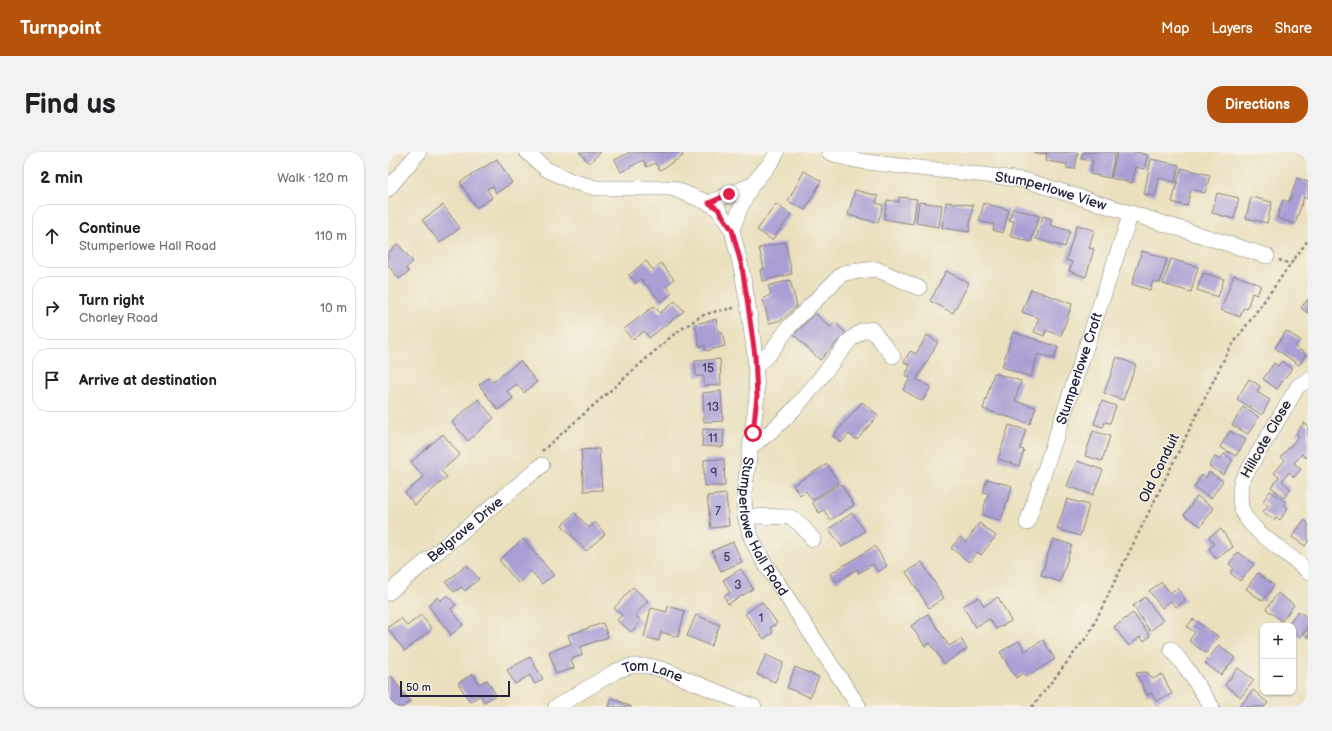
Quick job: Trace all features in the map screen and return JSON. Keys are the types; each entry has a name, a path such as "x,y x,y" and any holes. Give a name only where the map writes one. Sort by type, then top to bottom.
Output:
{"street":[{"path":"388,189 419,152"},
{"name":"Stumperlowe Hall Road","path":"527,152 546,169 571,181 596,188 672,188 709,203 718,209 732,230 742,267 756,366 757,396 744,495 745,516 751,537 762,559 859,707"},
{"path":"732,230 738,211 752,185 772,161 777,152"},
{"name":"Stumperlowe View","path":"829,152 865,162 1028,181 1267,256"},
{"path":"709,203 752,185"},
{"name":"Stumperlowe Croft","path":"1027,523 1131,213"},
{"path":"756,366 770,353 789,327 843,273 876,269 919,288"},
{"path":"751,446 765,437 792,413 851,340 862,331 871,329 893,356"},
{"name":"Hillcote Close","path":"1308,380 1298,386 1241,482 1240,500 1242,511 1246,520 1308,572"},
{"name":"Belgrave Drive","path":"388,593 542,465"},
{"path":"745,516 790,517 800,524 813,539"},
{"path":"1171,648 1212,707"},
{"name":"Tom Lane","path":"556,707 616,671 631,666 649,666 664,670 754,707"}],"path":[{"name":"Old Conduit","path":"1032,707 1089,634 1228,351 1308,240"},
{"path":"542,465 538,454 673,335 702,316 713,312 748,305"}],"building":[{"path":"579,152 601,152 589,163"},
{"path":"630,152 681,152 683,156 660,170 655,163 647,167 643,160 621,172 615,160"},
{"path":"1046,152 1046,154 1034,153"},
{"path":"1047,152 1078,152 1075,169 1066,168 1067,164 1046,161"},
{"path":"1083,152 1115,152 1110,178 1090,174 1093,161 1081,159"},
{"path":"1117,152 1137,152 1148,155 1144,169 1136,167 1132,183 1111,178"},
{"path":"497,159 512,183 496,193 493,186 487,189 492,198 476,208 460,182"},
{"path":"1151,159 1179,165 1175,182 1159,178 1155,196 1144,194"},
{"path":"1181,168 1210,175 1205,193 1191,189 1187,206 1172,202"},
{"path":"804,171 821,181 805,210 788,201"},
{"path":"1297,178 1308,182 1308,199 1304,197 1295,224 1277,218 1283,200 1289,202"},
{"path":"855,190 878,196 876,203 883,205 878,223 848,215"},
{"path":"1217,193 1239,198 1234,219 1212,213"},
{"path":"899,197 917,199 913,224 884,219 887,200 899,202"},
{"path":"1251,197 1272,202 1267,223 1246,218"},
{"path":"919,202 942,205 939,227 916,223"},
{"path":"946,202 973,205 969,232 942,228"},
{"path":"984,203 1009,210 1003,233 993,230 994,225 979,221"},
{"path":"776,204 791,215 772,240 757,230"},
{"path":"443,205 460,228 440,243 422,220"},
{"path":"1013,208 1039,216 1031,242 1010,236 1014,221 1009,220"},
{"path":"1043,216 1052,219 1050,225 1070,231 1065,247 1036,239"},
{"path":"1077,225 1094,230 1089,248 1094,249 1086,277 1069,271 1072,262 1066,260"},
{"path":"785,242 792,274 762,281 760,270 764,269 759,248"},
{"path":"398,244 413,262 406,268 409,272 399,279 388,265 388,253"},
{"path":"1142,251 1167,259 1160,283 1153,281 1150,290 1132,284"},
{"path":"1171,259 1198,267 1191,292 1163,284"},
{"path":"646,261 653,270 661,263 674,279 666,286 672,293 661,302 641,279 636,283 629,275"},
{"path":"946,271 969,283 953,313 930,301"},
{"path":"1203,273 1224,279 1218,297 1197,290"},
{"path":"1234,275 1261,285 1257,295 1252,293 1247,309 1243,308 1240,317 1221,310"},
{"path":"790,280 797,306 782,320 769,323 763,299 771,294 768,286"},
{"path":"1031,289 1072,304 1061,336 1046,330 1044,336 1034,332 1039,318 1022,312"},
{"path":"1308,299 1308,313 1301,308"},
{"path":"675,301 684,311 649,338 644,331 632,340 624,329 654,306 660,313"},
{"path":"815,313 830,327 835,323 846,333 820,360 794,335"},
{"path":"716,319 719,333 722,332 725,346 706,351 705,346 700,347 695,324"},
{"path":"1286,331 1300,340 1295,347 1306,354 1299,365 1275,348"},
{"path":"1013,332 1058,347 1054,359 1038,354 1031,377 1002,367"},
{"path":"927,335 938,342 917,379 931,387 922,401 903,390 910,378 905,375 910,366 904,362 910,351 916,354"},
{"path":"1117,357 1136,365 1123,400 1104,393"},
{"path":"720,359 721,385 704,386 704,376 696,376 695,361"},
{"path":"520,361 537,382 524,393 517,384 507,391 513,398 498,410 479,385 489,377 493,382"},
{"path":"1282,361 1292,368 1277,389 1263,379 1274,363 1278,366"},
{"path":"994,373 1021,381 1015,401 1036,407 1030,424 983,409"},
{"path":"1249,379 1260,386 1257,392 1270,400 1262,415 1237,399"},
{"path":"721,391 723,421 704,422 703,393"},
{"path":"478,399 494,418 468,441 452,422"},
{"path":"1102,401 1116,406 1110,423 1105,422 1103,427 1094,424"},
{"path":"862,402 878,415 857,440 849,434 841,443 833,436"},
{"path":"1243,407 1259,417 1248,434 1232,425"},
{"path":"1304,423 1308,426 1308,456 1306,458 1302,454 1294,463 1301,469 1294,477 1289,472 1282,481 1291,489 1284,498 1271,487 1279,477 1274,473 1285,460 1281,457 1299,436 1296,433"},
{"path":"1009,425 1026,430 1020,449 1024,450 1019,466 998,459"},
{"path":"703,429 724,430 723,447 702,446"},
{"path":"1093,431 1110,436 1102,461 1085,456"},
{"path":"1230,431 1246,440 1236,456 1220,447"},
{"path":"443,434 460,455 441,471 447,477 415,505 405,493 424,477 411,462"},
{"path":"599,449 602,490 584,491 581,450"},
{"path":"1224,454 1233,460 1223,475 1209,466 1215,457 1220,460"},
{"path":"724,459 725,486 704,486 704,460"},
{"path":"1077,461 1103,470 1093,495 1067,486"},
{"path":"827,464 839,483 812,500 806,491 800,495 793,485"},
{"path":"1209,472 1223,481 1211,498 1194,487 1202,475 1206,478"},
{"path":"987,479 1012,486 1001,521 982,515 988,493 983,492"},
{"path":"841,484 854,505 830,520 824,510 819,513 812,502"},
{"path":"1270,491 1286,502 1284,505 1288,508 1280,520 1276,517 1274,520 1263,512 1268,505 1263,501"},
{"path":"726,494 729,526 711,528 707,496"},
{"path":"1197,496 1214,508 1201,526 1184,515"},
{"path":"1067,499 1089,505 1080,536 1057,529"},
{"path":"575,513 589,528 595,522 605,534 586,551 562,525"},
{"path":"852,513 865,531 842,547 829,529"},
{"path":"1304,520 1308,523 1308,542 1305,546 1292,537"},
{"path":"979,523 996,536 981,555 977,552 969,562 951,548 960,537 966,542"},
{"path":"1221,529 1233,547 1216,559 1209,548 1214,544 1209,537"},
{"path":"523,539 554,575 542,584 531,571 518,583 499,560"},
{"path":"1053,539 1072,545 1060,582 1041,575"},
{"path":"733,542 742,562 721,571 712,551"},
{"path":"875,546 887,566 878,572 873,564 859,573 857,569 836,582 830,574"},
{"path":"1238,552 1254,564 1240,581 1230,573 1234,568 1229,564"},
{"path":"922,562 944,598 929,608 906,572"},
{"path":"467,565 479,579 465,591 461,587 454,592 446,582"},
{"path":"741,569 753,589 728,604 724,596 730,593 723,580"},
{"path":"1258,573 1274,585 1263,601 1246,589"},
{"path":"1162,582 1170,593 1177,588 1186,600 1176,607 1171,601 1162,608 1149,591"},
{"path":"633,587 648,601 635,615 641,621 631,632 617,620 622,615 614,608"},
{"path":"1278,593 1294,605 1282,621 1266,609"},
{"path":"447,595 456,605 451,609 463,625 451,635 428,605 438,597 440,601"},
{"path":"979,597 984,606 998,597 1011,621 996,629 990,619 975,627 963,606"},
{"path":"1145,597 1163,621 1150,631 1133,606"},
{"path":"762,602 777,623 770,628 773,632 764,639 745,614"},
{"path":"668,606 685,611 678,637 661,632 659,641 644,637 651,608 667,612"},
{"path":"1298,611 1308,618 1308,626 1300,637 1296,634 1296,623 1289,623"},
{"path":"1133,613 1150,636 1144,641 1140,637 1129,646 1114,627"},
{"path":"928,614 949,646 961,639 967,649 944,664 930,643 925,646 911,626"},
{"path":"421,615 432,629 405,651 388,627 401,618 407,626"},
{"path":"696,615 720,625 711,646 687,636"},
{"path":"1193,619 1218,636 1206,653 1189,641 1195,632 1187,627"},
{"path":"603,623 608,637 580,647 582,655 571,659 574,668 556,674 549,652 571,644 568,635"},
{"path":"1308,629 1308,638 1304,634"},
{"path":"1043,640 1055,659 1026,677 1023,673 1016,678 1000,652 1019,641 1025,651"},
{"path":"1219,645 1235,658 1221,675 1205,663"},
{"path":"766,655 783,663 775,682 757,674"},
{"path":"530,657 543,679 535,684 530,675 515,684 507,670"},
{"path":"795,667 819,677 810,697 787,688"},
{"path":"1238,668 1254,680 1241,697 1225,685"},
{"path":"1147,672 1153,679 1162,674 1172,694 1156,701 1151,693 1147,695 1136,673"},
{"path":"473,674 479,684 487,680 496,695 484,702 480,695 470,702 458,683"},
{"path":"391,676 410,702 403,707 388,707 388,678"},
{"path":"1253,690 1268,703 1264,707 1239,707"},
{"path":"612,698 632,707 609,707"}],"route":[{"path":"729,194 709,203 718,209 732,230 742,267 755,356 757,396 753,433"}]}
